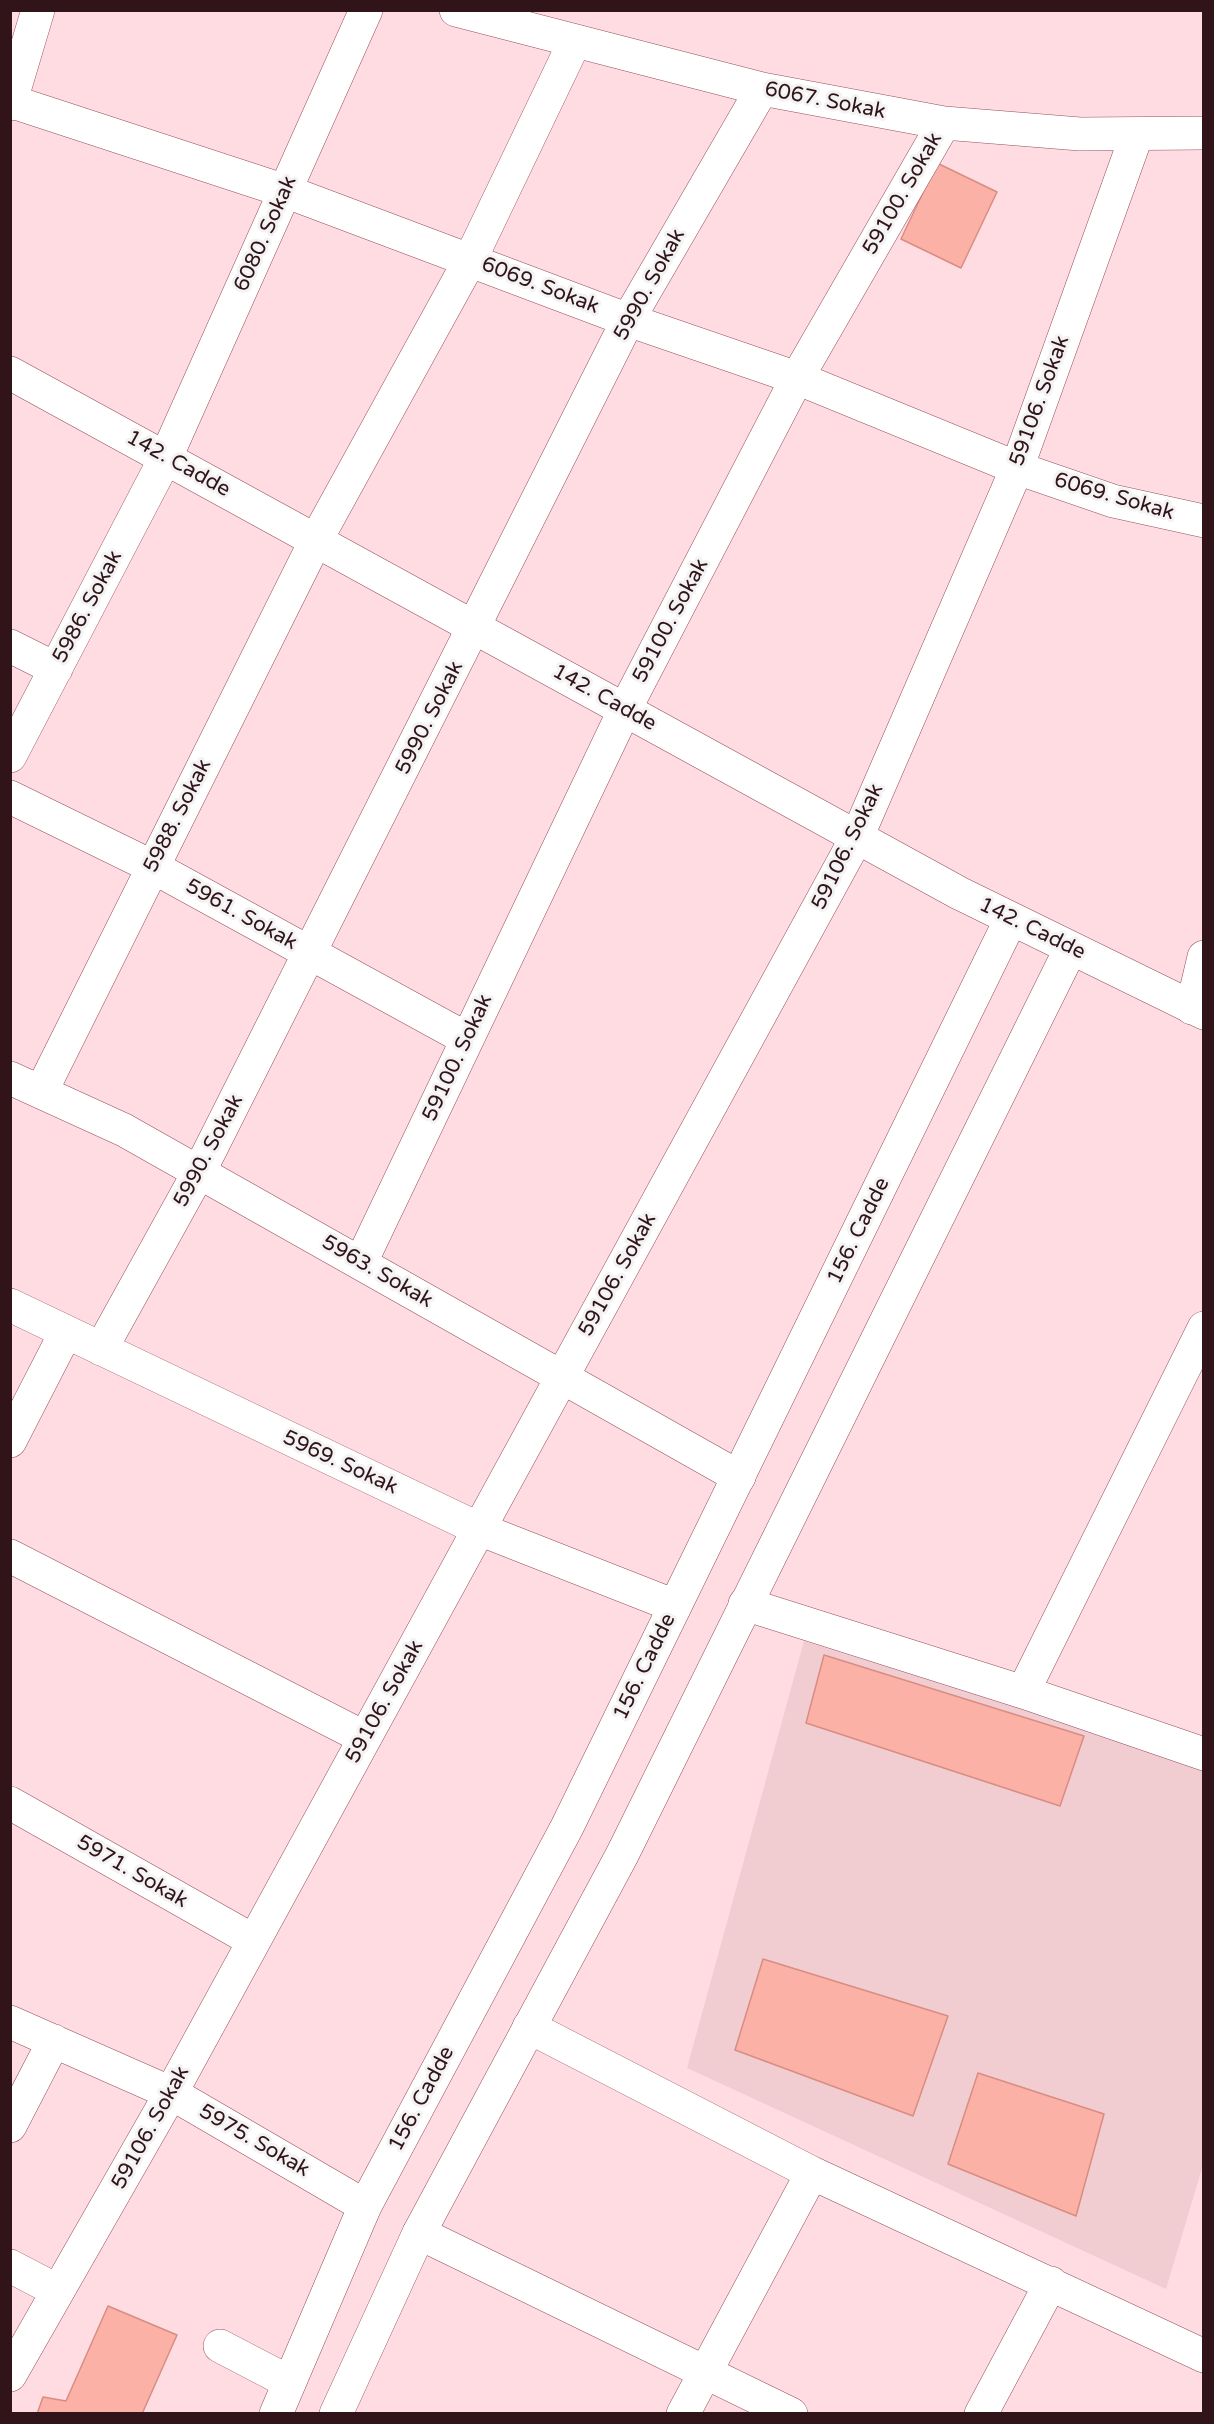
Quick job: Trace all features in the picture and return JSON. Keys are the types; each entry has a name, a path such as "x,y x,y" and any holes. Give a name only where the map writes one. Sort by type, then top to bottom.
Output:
{"street":[{"path":"11,102 38,10"},
{"name":"6080. Sokak","path":"166,457 366,10"},
{"name":"6067. Sokak","path":"456,10 762,89 944,123 1080,134 1203,134"},
{"name":"5988. Sokak","path":"41,1092 316,540 470,260 575,41"},
{"name":"5990. Sokak","path":"101,1349 199,1172 476,627 628,320 762,89"},
{"name":"6069. Sokak","path":"11,102 285,190 628,320 797,378 1017,468 1113,501 1203,521"},
{"name":"59100. Sokak","path":"362,1262 625,709 797,378 944,123"},
{"name":"59106. Sokak","path":"10,2375 171,2093 857,837 1017,468 1137,134"},
{"name":"142. Cadde","path":"10,373 857,837 1011,919 1198,1011"},
{"name":"5986. Sokak","path":"10,756 166,457"},
{"path":"10,646 56,669"},
{"name":"5961. Sokak","path":"10,797 153,867 467,1039"},
{"name":"156. Cadde","path":"276,2414 365,2206 567,1827 1011,919"},
{"path":"336,2414 419,2233 622,1855 1071,948"},
{"path":"1198,1011 1203,957"},
{"name":"5963. Sokak","path":"10,1078 124,1130 362,1262 561,1379 739,1477"},
{"name":"5969. Sokak","path":"10,1305 479,1529 675,1606"},
{"path":"1023,1692 1203,1328"},
{"path":"10,1441 66,1332"},
{"path":"10,1556 365,1738"},
{"path":"745,1604 1023,1692 1203,1754"},
{"name":"5971. Sokak","path":"10,1803 254,1941"},
{"name":"5975. Sokak","path":"10,2022 171,2093 365,2206"},
{"path":"529,2027 812,2173 1203,2356"},
{"path":"10,2126 54,2041"},
{"path":"683,2414 812,2173"},
{"path":"419,2233 791,2414"},
{"path":"10,2266 58,2291"},
{"path":"981,2414 1051,2283"},
{"path":"220,2346 290,2382"}],"shaded area":[{"path":"804,1641 1203,1765 1203,2165 1166,2289 687,2068"}],"building":[{"path":"937,163 997,192 961,268 901,239"},
{"path":"824,1655 1084,1736 1060,1806 806,1723"},
{"path":"763,1959 948,2016 913,2116 735,2050"},
{"path":"978,2073 1104,2114 1076,2216 948,2164"},
{"path":"108,2306 177,2335 142,2414 37,2414 43,2397 66,2401"}]}
